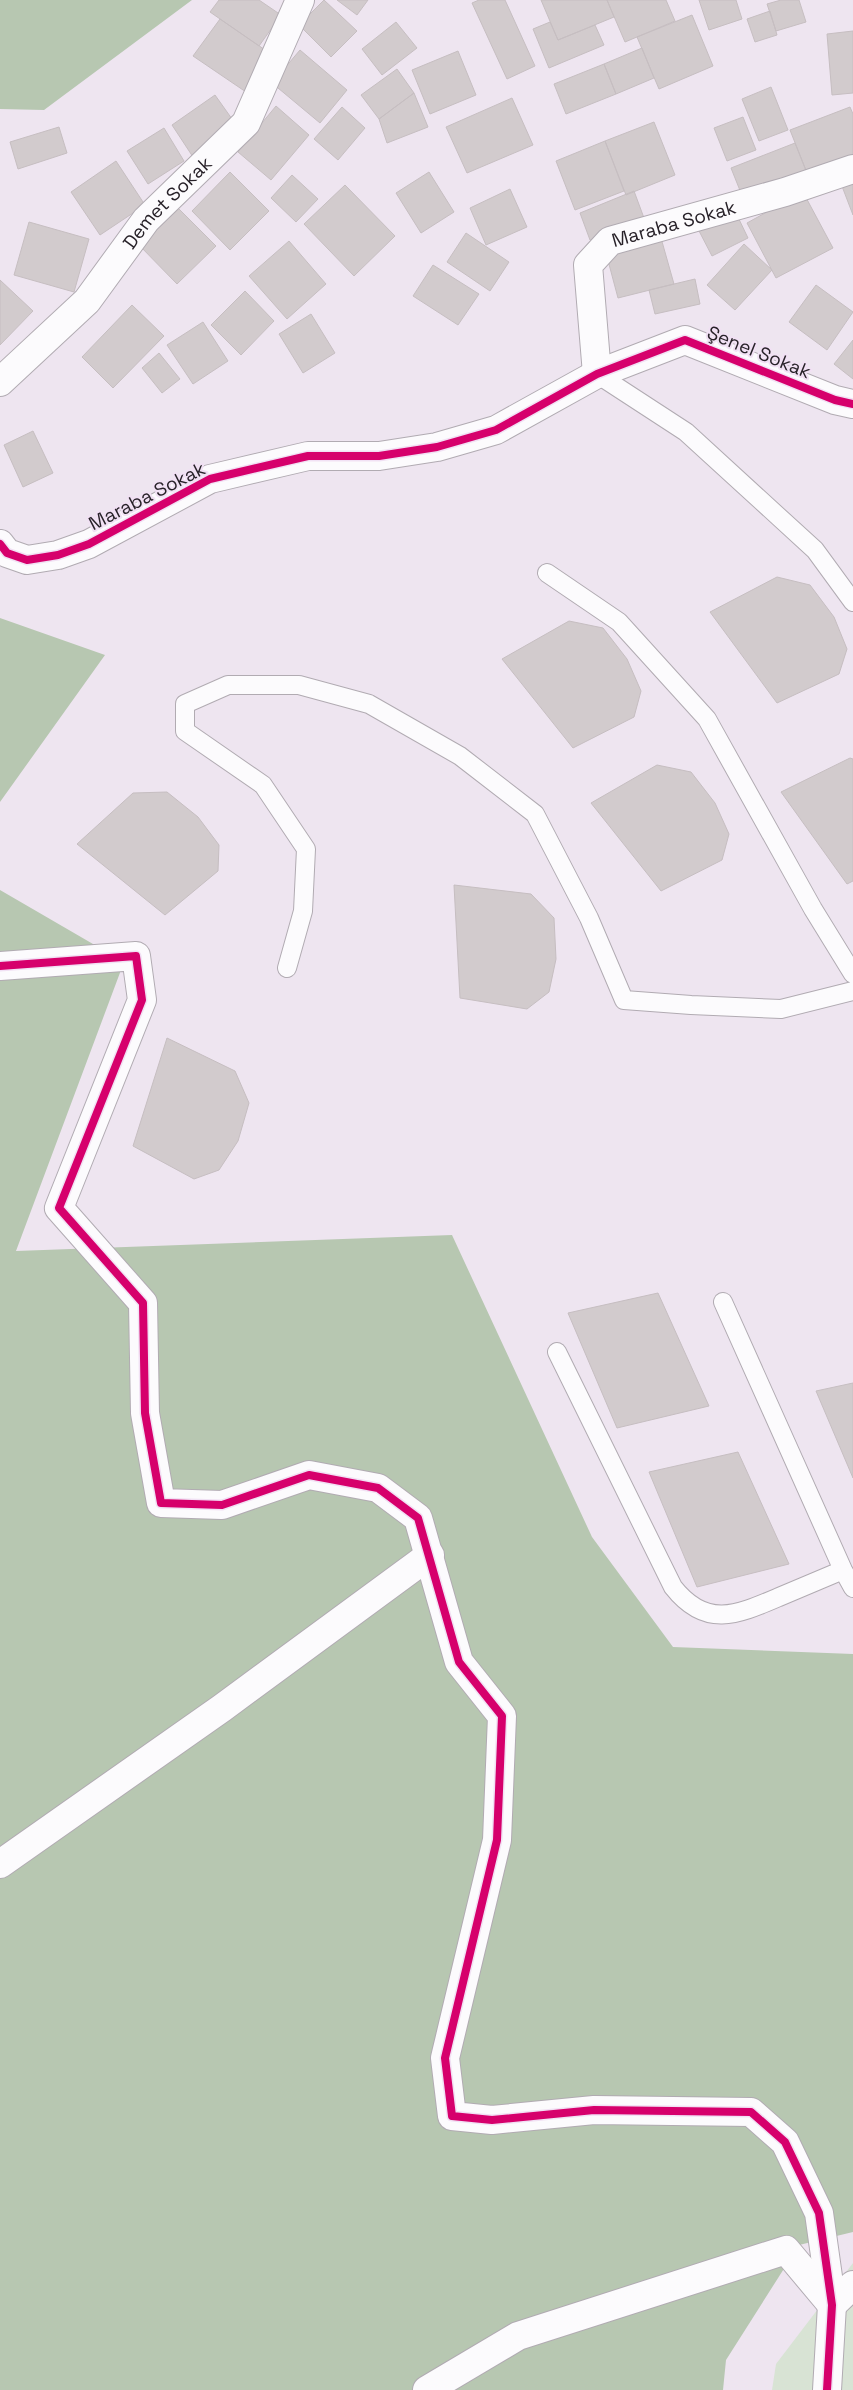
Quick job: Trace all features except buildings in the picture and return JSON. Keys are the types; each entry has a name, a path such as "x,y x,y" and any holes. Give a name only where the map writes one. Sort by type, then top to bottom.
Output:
{"street":[{"name":"Demet Sokak","path":"0,382 87,301 146,220 246,124 300,0"},
{"name":"Maraba Sokak","path":"0,544 7,553 28,560 58,555 88,544 210,479 308,456 379,456 437,447 496,430 597,374 588,265 610,241 785,192 853,169"},
{"name":"Şenel Sokak","path":"597,374 685,340 835,400 853,404"},
{"path":"0,966 136,956 142,1000 59,1208 143,1302 145,1413 162,1503 222,1504 309,1475 378,1488 418,1518 459,1662 502,1716 497,1840 445,2058 452,2116 492,2120 594,2110 750,2112 785,2142 819,2213 832,2305 827,2390"},
{"path":"0,1864 222,1708 430,1556"},
{"path":"427,2390 518,2336 786,2250 832,2305"},
{"path":"832,2305 853,2285"}],"lane":[{"path":"597,374 686,432 815,550 853,602"},
{"path":"547,573 619,622 707,719 813,910 853,974"},
{"path":"287,968 303,911 306,849 263,785 184,731 185,704 228,685 299,685 369,704 460,756 535,814 589,918 624,1000 780,1009 853,991"},
{"path":"723,1302 843,1570 853,1588"},
{"path":"557,1352 673,1586 682,1599 695,1608 709,1613 734,1614 843,1570"}],"green space":[{"path":"0,0 192,0 44,110 0,109"},
{"path":"0,618 105,655 0,802"},
{"path":"0,890 124,962 16,1251 452,1235 592,1537 673,1647 853,1654 853,2232 799,2245 726,2360 723,2390 0,2390"},
{"path":"853,2263 853,2390 772,2390 776,2364"}],"cycle path":[{"path":"0,544 7,553 27,560 58,555 89,544 210,479 308,456 379,456 437,447 496,430 597,374 685,340 835,400 853,404"},
{"path":"0,966 136,956 142,1000 59,1208 143,1303 145,1413 161,1503 222,1505 309,1475 378,1488 418,1518 459,1662 502,1716 497,1840 445,2058 452,2116 492,2120 594,2110 751,2112 785,2142 819,2213 832,2305 827,2390"}]}
